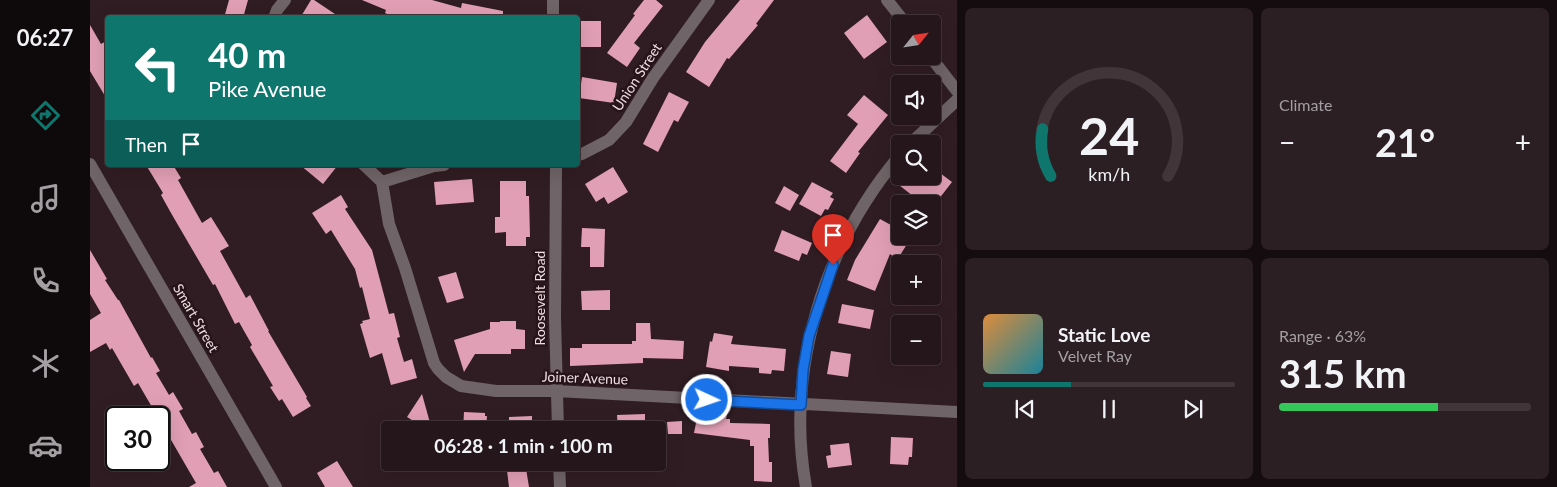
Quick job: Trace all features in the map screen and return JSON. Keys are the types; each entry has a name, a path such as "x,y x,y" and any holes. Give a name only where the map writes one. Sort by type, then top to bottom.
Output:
{"street":[{"path":"275,15 285,0"},
{"path":"553,0 553,15"},
{"name":"Union Street","path":"580,154 609,140 626,122 653,78 709,0"},
{"path":"887,0 899,15"},
{"path":"937,65 957,91"},
{"path":"920,135 957,100"},
{"name":"Smart Street","path":"90,164 276,487"},
{"path":"366,167 382,182 431,167"},
{"name":"Roosevelt Road","path":"556,167 555,319 558,421"},
{"path":"806,487 801,434 801,405 803,370 809,336 833,265 851,227 873,191 891,167"},
{"name":"Joiner Avenue","path":"382,182 389,224 434,362 446,377 461,386 496,391 556,391 957,412"},
{"path":"559,471 560,487"}],"building":[{"path":"229,0 248,0 244,15 225,15"},
{"path":"311,0 314,0 336,15 302,15"},
{"path":"362,0 432,0 461,8 462,3 503,11 503,15 389,15 385,13 386,10"},
{"path":"644,0 656,0 663,6 634,43 640,48 627,67 607,53"},
{"path":"740,0 774,0 756,24 758,25 729,59 727,58 709,87 686,72 705,42"},
{"path":"867,15 887,42 864,59 844,33"},
{"path":"581,21 601,21 601,47 581,47"},
{"path":"90,25 101,44 105,42 105,96 90,71"},
{"path":"582,77 617,83 614,103 580,98"},
{"path":"669,92 689,102 678,122 674,120 658,152 643,144"},
{"path":"864,95 888,115 858,152 860,153 846,173 830,161 858,124 847,115"},
{"path":"147,167 174,167 181,178 178,180 202,223 211,217 229,246 220,251 246,298 250,295 268,331 311,406 293,417 282,399 279,401 270,387 273,386 250,347 252,345 239,322 235,324 215,284 213,285 161,195 163,193"},
{"path":"302,167 336,167 323,184"},
{"path":"613,167 628,192 608,204 604,197 596,202 585,184"},
{"path":"941,174 952,182 941,196 912,195 899,185 941,185"},
{"path":"472,179 474,202 436,205 434,182"},
{"path":"500,181 526,181 526,196 529,196 530,237 526,237 526,246 506,246 506,232 495,233 495,217 500,217"},
{"path":"812,182 833,193 830,197 834,199 828,210 825,209 821,216 799,204"},
{"path":"784,186 799,195 790,211 775,203"},
{"path":"341,195 348,207 345,209 372,250 389,314 394,313 400,337 397,338 404,362 412,359 417,378 391,385 382,353 370,358 360,324 363,323 362,321 370,319 362,287 360,288 355,269 331,230 326,234 312,213"},
{"path":"880,219 891,225 891,245 906,245 900,255 890,254 875,291 847,280 855,260"},
{"path":"582,228 605,229 604,267 590,267 590,247 581,247"},
{"path":"782,230 812,243 807,255 802,253 799,261 774,251"},
{"path":"90,250 107,279 105,280 119,300 160,371 156,373 169,395 173,392 183,409 179,411 192,434 196,432 204,447 200,449 214,473 218,471 227,487 189,487 196,483 170,438 170,406 151,406 138,383 134,386 112,348 110,350 106,343 90,352 90,320 101,313 90,294"},
{"path":"456,272 464,298 447,303 438,277"},
{"path":"610,290 610,310 582,310 581,291"},
{"path":"842,304 874,310 870,329 838,323"},
{"path":"516,321 516,329 525,330 525,349 511,349 511,354 475,354 464,372 454,340 490,329 490,322"},
{"path":"636,323 650,323 651,339 684,341 683,359 643,358 643,363 570,366 570,348 582,348 582,344 632,344 632,341 636,341"},
{"path":"714,333 733,336 731,344 786,349 784,371 772,370 771,374 759,373 759,368 729,366 729,371 706,367 710,341 712,342"},
{"path":"831,351 851,354 848,377 827,374"},
{"path":"422,394 430,421 413,421 407,417"},
{"path":"464,412 485,413 485,416 487,416 487,421 464,421"},
{"path":"713,413 727,414 726,419 730,419 730,423 770,424 770,438 768,438 769,462 772,462 772,482 754,481 754,446 750,446 750,440 694,433 697,418 712,417"},
{"path":"645,414 645,421 617,421 617,415"},
{"path":"532,416 532,421 509,421 509,417"},
{"path":"682,421 682,434 668,434 667,422"},
{"path":"891,437 913,438 912,457 909,457 908,465 890,464"},
{"path":"849,443 852,465 828,468 826,456 831,455 830,445"},
{"path":"337,461 353,487 325,487 317,473"},
{"path":"507,471 526,471 529,487 509,487"}],"route":[{"path":"707,400 801,405 803,370 809,336 833,265"}]}
